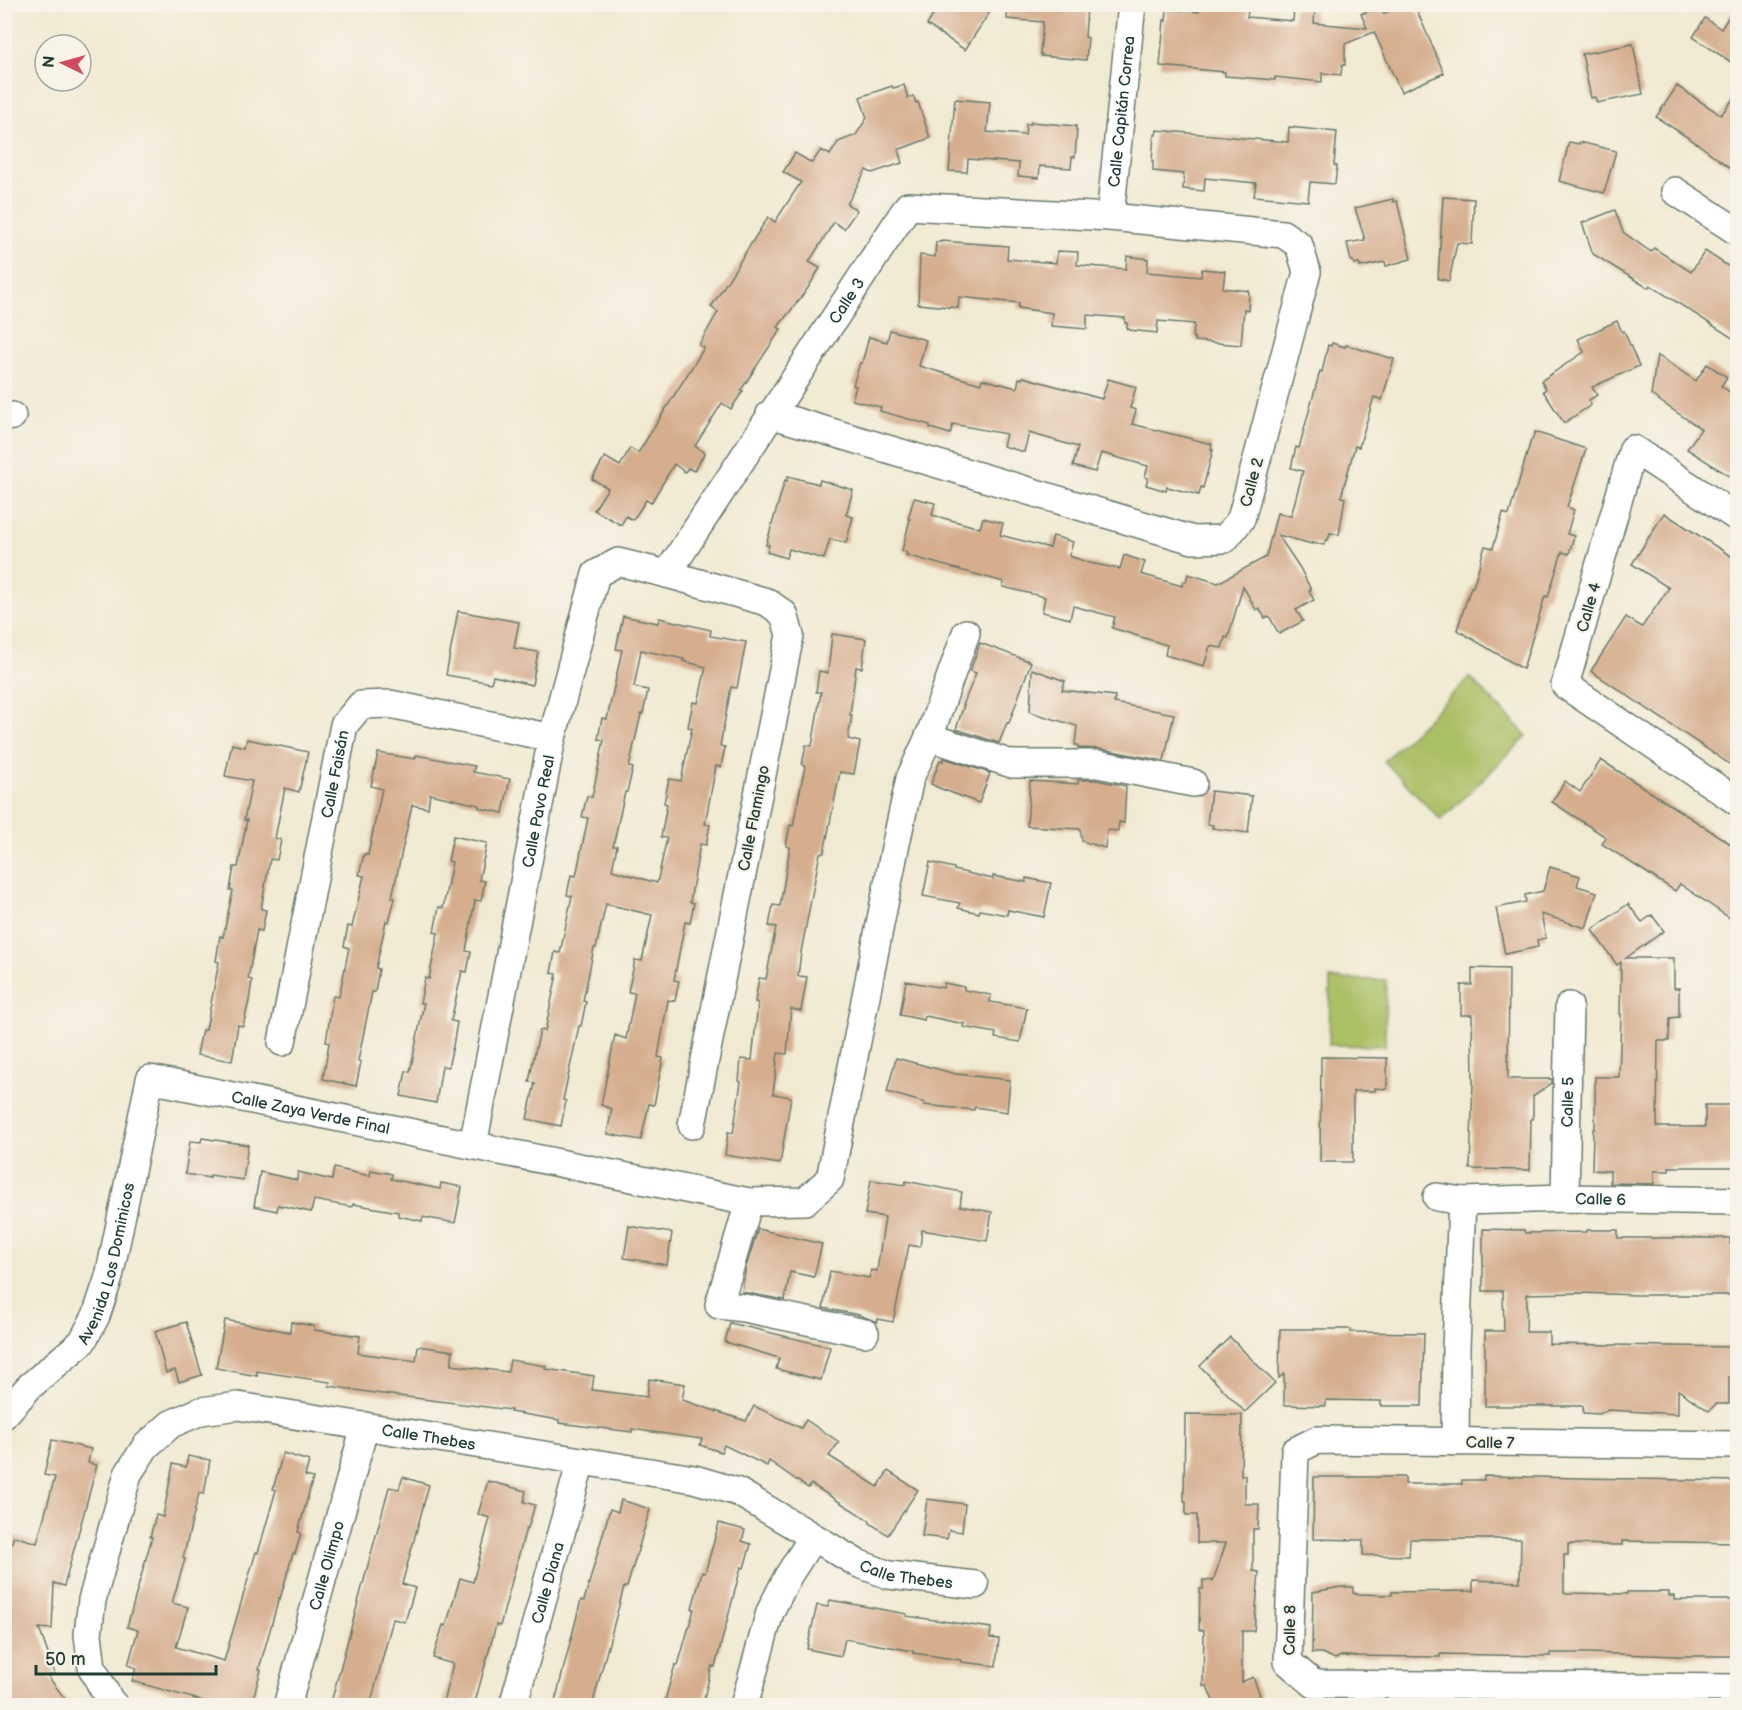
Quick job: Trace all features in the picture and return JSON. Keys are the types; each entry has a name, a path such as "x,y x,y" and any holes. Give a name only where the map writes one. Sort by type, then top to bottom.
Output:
{"street":[{"name":"Calle Capitán Correa","path":"1115,218 1132,4"},
{"path":"1675,191 1737,232"},
{"name":"Calle 3","path":"677,577 770,414 908,206 1115,218"},
{"name":"Calle 2","path":"770,414 1193,540 1225,539 1241,519 1307,272 1299,245 1283,234 1115,218"},
{"name":"Calle 4","path":"1737,518 1633,448 1565,686 1737,802"},
{"name":"Calle Pavo Real","path":"474,1145 552,738 596,574 618,562 677,577"},
{"name":"Calle Flamingo","path":"677,577 767,602 784,614 790,635 692,1125"},
{"name":"Calle Zaya Verde Final","path":"150,1079 749,1202 805,1201 830,1179 894,848 910,778 929,736 966,633"},
{"name":"Calle Faisán","path":"282,1042 344,725 361,705 390,704 552,738"},
{"path":"929,736 1012,764 1098,764 1193,783"},
{"name":"Calle 5","path":"1565,1197 1569,1006"},
{"name":"Avenida Los Dominicos","path":"4,1415 29,1388 82,1342 96,1316 109,1277 150,1079"},
{"name":"Calle 6","path":"1455,1442 1456,1348 1449,1199 1565,1197 1737,1201"},
{"path":"749,1202 719,1305 865,1333"},
{"name":"Calle Thebes","path":"115,1706 92,1668 88,1634 92,1600 128,1474 146,1446 171,1424 201,1411 238,1406 694,1479 738,1492 857,1563 889,1575 975,1585"},
{"name":"Calle Olimpo","path":"287,1706 365,1426"},
{"name":"Calle 7","path":"1293,1502 1295,1451 1317,1440 1737,1445"},
{"name":"Calle Diana","path":"513,1706 580,1461"},
{"name":"Calle 8","path":"1293,1502 1288,1662 1314,1684 1737,1688"},
{"path":"744,1706 770,1612 788,1576 813,1537"}],"green space":[{"path":"1470,677 1527,736 1441,820 1384,761"},
{"path":"1330,979 1386,980 1385,1046 1329,1045"}],"building":[{"path":"940,4 995,4 965,50 927,25"},
{"path":"1008,4 1060,4 1087,7 1086,60 1041,56 1043,22 1007,19"},
{"path":"1200,4 1249,4 1247,17 1293,21 1294,8 1315,10 1314,23 1367,28 1361,14 1380,6 1383,14 1405,4 1414,4 1444,73 1401,92 1374,32 1345,44 1345,65 1342,65 1341,75 1322,73 1322,82 1275,77 1275,80 1225,76 1225,72 1160,66 1167,9 1199,12"},
{"path":"1737,4 1737,66 1693,37 1705,18 1721,29"},
{"path":"1633,44 1643,94 1597,103 1595,97 1591,98 1582,54"},
{"path":"904,85 908,98 913,96 916,103 918,102 930,138 898,150 902,163 872,173 866,170 847,204 857,210 844,229 834,222 809,262 820,268 808,288 778,327 781,329 731,409 722,403 695,446 705,453 694,471 688,468 685,472 674,464 651,503 646,500 633,520 626,516 621,525 594,510 608,488 592,479 605,457 620,466 630,448 638,453 704,348 699,345 718,312 711,307 768,217 775,222 801,182 783,172 795,153 812,163 821,150 830,155 838,142 856,135 867,118 860,97 892,86 893,88"},
{"path":"1677,86 1721,115 1737,94 1737,173 1656,117"},
{"path":"955,99 990,102 987,132 1025,135 1026,124 1031,124 1031,122 1076,126 1075,157 1072,157 1071,168 1040,166 1039,178 1018,176 1019,163 968,159 967,172 949,171"},
{"path":"1289,127 1337,132 1335,184 1310,182 1308,201 1254,196 1256,183 1205,178 1204,191 1183,189 1184,174 1153,171 1154,135 1157,130 1288,142"},
{"path":"1569,142 1579,144 1580,142 1616,151 1604,193 1559,181"},
{"path":"1443,197 1474,199 1472,244 1457,243 1449,281 1438,279"},
{"path":"1393,199 1393,202 1397,201 1411,259 1386,266 1385,262 1360,267 1359,263 1354,264 1351,261 1347,243 1365,240 1355,208"},
{"path":"1615,210 1623,232 1651,252 1654,248 1691,272 1705,251 1737,272 1737,341 1650,285 1648,288 1593,254 1582,223"},
{"path":"936,242 1008,246 1007,259 1056,263 1057,251 1078,252 1077,265 1126,269 1127,256 1148,259 1147,272 1201,277 1202,269 1225,271 1223,288 1249,291 1248,310 1244,309 1241,345 1195,341 1193,338 1194,324 1158,321 1157,333 1129,330 1125,318 1087,315 1087,329 1051,326 1052,313 1018,308 1019,303 959,297 958,308 918,304 920,255 935,257"},
{"path":"1617,321 1622,332 1624,331 1639,366 1592,387 1597,395 1589,400 1591,405 1564,423 1543,391 1546,389 1541,381 1584,352 1578,339"},
{"path":"890,330 926,340 919,366 981,384 982,379 1017,388 1019,378 1023,377 1102,399 1108,379 1136,387 1130,408 1136,410 1132,424 1212,444 1211,450 1213,450 1203,488 1201,487 1199,495 1167,487 1166,491 1146,485 1148,478 1145,477 1148,466 1101,453 1095,472 1073,466 1078,447 1029,433 1024,452 1003,446 1006,434 953,424 950,434 930,428 930,425 880,411 881,407 852,400 856,386 853,385 869,337 887,342"},
{"path":"1332,343 1394,359 1382,400 1374,397 1359,447 1355,446 1341,497 1345,498 1339,535 1330,533 1324,545 1278,535 1300,568 1314,600 1296,610 1303,621 1279,634 1269,616 1265,618 1259,608 1256,610 1243,586 1228,638 1225,637 1222,648 1210,646 1204,666 1165,655 1167,645 1112,628 1115,617 1073,606 1070,619 1042,612 1045,597 1003,587 1004,582 906,555 907,552 902,551 914,498 935,503 932,515 980,528 983,518 1003,523 1000,535 1050,548 1053,536 1073,542 1069,556 1090,563 1120,569 1124,555 1145,562 1141,574 1182,586 1188,574 1218,583 1266,557 1277,513 1291,516 1303,471 1291,468 1296,447 1299,448 1320,371 1322,372 1328,345 1331,346"},
{"path":"1657,355 1696,381 1707,364 1727,377 1721,386 1737,397 1737,481 1687,449 1701,429 1651,395"},
{"path":"1535,432 1586,449 1567,507 1574,510 1567,534 1574,536 1569,554 1562,552 1548,597 1545,596 1523,669 1457,630 1485,546 1493,548 1503,513 1509,515"},
{"path":"788,476 819,484 820,480 853,490 846,515 853,517 846,543 830,539 824,559 789,549 786,558 767,552 769,545 766,545"},
{"path":"1664,513 1737,560 1737,769 1591,671 1626,617 1642,627 1669,588 1632,564"},
{"path":"458,611 519,622 514,648 538,652 532,685 493,676 491,683 446,675"},
{"path":"623,616 658,623 659,618 711,630 710,636 746,642 737,688 731,687 720,746 725,747 721,767 716,766 705,824 710,825 706,845 700,844 690,902 694,903 690,923 685,922 674,980 679,981 675,1001 668,1000 658,1057 663,1058 654,1105 649,1104 641,1140 607,1134 612,1109 601,1105 615,1035 626,1039 635,993 628,992 635,960 642,961 652,915 606,904 583,1001 586,1002 563,1100 566,1101 561,1126 527,1119 535,1083 529,1082 533,1061 540,1030 545,1031 557,974 551,973 555,952 560,953 572,896 567,895 571,875 576,876 588,818 582,817 587,796 592,797 604,740 598,739 602,718 607,719 622,650 616,649","holes":["641,650 684,659 683,661 706,667 698,703 693,702 688,727 692,728 681,781 669,779 661,837 667,838 657,883 612,870 617,846 613,846 633,768 629,767 648,690 634,687"]},
{"path":"832,634 866,639 862,668 856,667 848,739 860,742 854,774 840,772 824,853 820,853 801,952 798,976 807,977 801,1011 791,1009 787,1054 778,1053 773,1094 791,1097 780,1164 725,1155 728,1132 733,1133 741,1082 739,1081 741,1059 752,1060 758,1003 755,1002 759,978 766,979 776,927 769,926 773,905 780,906 790,847 786,846 790,825 793,826 805,766 802,765 806,745 812,746 821,692 816,692 819,671 828,673"},
{"path":"980,643 1031,662 1009,723 999,743 956,729 976,673 970,671"},
{"path":"1032,669 1065,681 1062,690 1115,696 1114,703 1174,714 1164,761 1101,749 1078,748 1078,745 1075,745 1077,726 1030,712"},
{"path":"247,739 308,752 299,792 285,788 275,838 281,840 277,860 270,859 261,909 266,910 262,931 257,930 248,979 252,980 249,1001 243,1026 238,1025 232,1061 197,1055 202,1030 206,1030 219,962 216,961 220,936 223,937 233,890 230,890 234,867 238,867 252,781 225,776 232,744 245,747"},
{"path":"378,753 415,759 416,755 475,766 473,772 510,779 503,813 430,794 428,808 412,805 392,897 395,898 389,922 386,921 376,968 379,969 358,1061 361,1062 356,1086 323,1079 333,996 339,997 349,948 344,946 348,926 352,927 364,876 359,875 364,854 368,855 382,789 371,786"},
{"path":"944,758 990,773 979,803 931,784 940,760 943,761"},
{"path":"1601,760 1737,848 1737,923 1680,884 1675,891 1602,844 1606,837 1552,802 1565,781 1580,792"},
{"path":"1078,780 1096,780 1126,786 1124,823 1119,822 1118,831 1107,830 1105,848 1082,841 1080,829 1027,826 1030,781 1078,784"},
{"path":"1211,791 1252,796 1248,833 1212,828 1213,825 1207,824"},
{"path":"453,836 487,843 479,880 485,881 481,901 475,900 466,951 471,952 467,972 462,971 451,1021 457,1022 453,1046 448,1067 442,1066 436,1103 401,1096 406,1071 410,1072 424,1003 420,1003 425,978 429,979 438,933 434,932 439,907 443,908 452,862 448,861"},
{"path":"930,862 993,879 993,876 1026,882 1026,878 1051,883 1044,917 1008,910 1007,915 980,910 979,913 958,908 960,903 923,896"},
{"path":"1550,867 1580,876 1577,886 1597,892 1586,928 1541,914 1546,938 1537,940 1538,947 1505,954 1496,908 1526,902 1525,895 1543,891"},
{"path":"1628,904 1642,922 1652,915 1664,931 1626,958 1674,958 1674,988 1679,988 1679,1017 1670,1018 1669,1041 1658,1041 1657,1127 1705,1127 1705,1105 1737,1105 1737,1167 1669,1167 1669,1171 1654,1171 1654,1184 1610,1183 1610,1171 1592,1170 1595,1077 1619,1077 1621,962 1617,965 1592,930"},
{"path":"1472,968 1509,969 1508,1079 1552,1079 1552,1083 1533,1096 1530,1170 1470,1169 1473,1081 1472,1015 1461,1015 1461,985 1472,985"},
{"path":"906,981 943,988 944,983 964,987 964,990 991,995 990,1002 1027,1008 1020,1042 995,1038 996,1033 963,1027 964,1024 925,1016 924,1020 900,1015"},
{"path":"1321,1057 1387,1058 1387,1089 1353,1091 1353,1162 1320,1162"},
{"path":"896,1058 956,1074 1010,1080 1007,1112 975,1107 974,1110 924,1105 925,1103 887,1092"},
{"path":"202,1138 248,1145 243,1180 185,1174 190,1141 201,1142"},
{"path":"334,1168 370,1176 371,1170 392,1174 391,1179 440,1189 441,1183 462,1187 455,1223 423,1217 422,1221 398,1216 398,1212 314,1200 311,1212 278,1205 277,1211 254,1206 260,1172 297,1180 298,1172 332,1180"},
{"path":"871,1180 905,1185 906,1181 962,1192 960,1206 992,1212 987,1241 922,1230 920,1247 909,1245 893,1322 877,1319 877,1322 859,1315 823,1308 830,1271 869,1278 871,1270 877,1271 885,1217 865,1214"},
{"path":"629,1226 672,1233 667,1265 624,1258"},
{"path":"758,1229 822,1244 814,1277 790,1272 785,1300 742,1292 746,1267"},
{"path":"1483,1229 1524,1230 1525,1233 1618,1230 1618,1238 1730,1238 1730,1244 1734,1244 1734,1265 1732,1265 1732,1277 1730,1277 1730,1295 1527,1294 1526,1332 1549,1332 1549,1344 1735,1347 1734,1377 1729,1377 1729,1404 1716,1404 1709,1411 1678,1390 1678,1414 1608,1410 1599,1414 1583,1413 1583,1406 1485,1406 1485,1331 1504,1331 1503,1291 1483,1291"},
{"path":"225,1320 290,1332 291,1322 314,1326 314,1330 360,1336 358,1353 416,1361 418,1346 453,1351 451,1365 508,1372 510,1360 546,1366 545,1369 594,1376 592,1390 647,1397 649,1379 685,1384 682,1400 746,1421 754,1406 801,1428 806,1420 839,1442 829,1456 878,1487 888,1471 918,1490 888,1535 811,1484 808,1488 769,1461 767,1466 724,1445 721,1452 700,1445 702,1439 632,1429 632,1432 559,1423 559,1420 510,1412 511,1410 329,1386 330,1382 257,1371 257,1376 216,1368"},
{"path":"186,1322 202,1375 179,1382 175,1370 166,1373 155,1331"},
{"path":"730,1323 830,1347 821,1380 776,1369 779,1358 725,1342"},
{"path":"1280,1329 1351,1329 1351,1332 1424,1333 1422,1406 1381,1406 1381,1401 1326,1400 1326,1406 1284,1405 1284,1374 1279,1378"},
{"path":"1230,1337 1275,1383 1245,1412 1200,1366"},
{"path":"1185,1414 1242,1415 1241,1475 1245,1475 1245,1504 1259,1504 1258,1529 1253,1529 1253,1571 1259,1572 1254,1631 1242,1631 1242,1682 1253,1677 1264,1706 1215,1706 1207,1686 1203,1686 1204,1630 1199,1630 1200,1589 1203,1589 1203,1580 1213,1581 1226,1543 1197,1543 1197,1515 1186,1515 1186,1501 1184,1501"},
{"path":"52,1440 91,1449 88,1463 97,1465 64,1586 54,1583 52,1629 39,1628 55,1674 48,1676 70,1706 4,1706 4,1567 14,1536 37,1543 55,1477 44,1475"},
{"path":"283,1453 309,1461 305,1476 313,1478 298,1532 301,1533 279,1598 251,1706 202,1706 203,1701 132,1681 136,1668 128,1665 138,1630 127,1627 156,1515 163,1517 173,1464 186,1467 188,1456 210,1460 204,1494 199,1493 183,1558 185,1559 172,1603 188,1607 176,1647 224,1661 276,1490 273,1489"},
{"path":"1484,1476 1737,1481 1737,1543 1622,1541 1622,1545 1568,1544 1568,1555 1564,1555 1564,1593 1669,1592 1669,1596 1674,1596 1674,1600 1737,1600 1737,1656 1550,1653 1550,1656 1440,1654 1440,1657 1341,1656 1335,1659 1322,1653 1312,1653 1313,1592 1353,1587 1353,1593 1357,1594 1392,1595 1392,1592 1473,1591 1473,1580 1520,1582 1521,1539 1410,1539 1409,1556 1363,1555 1363,1540 1313,1539 1314,1477 1405,1477 1405,1484 1462,1484 1462,1480 1484,1480"},
{"path":"403,1477 429,1485 402,1584 415,1588 405,1622 393,1619 370,1706 354,1706 332,1699 389,1487 399,1489"},
{"path":"488,1481 526,1491 524,1502 535,1505 528,1528 526,1528 500,1626 496,1625 474,1706 442,1706 453,1664 433,1658 443,1625 446,1626 460,1578 473,1582 490,1518 478,1514"},
{"path":"927,1499 965,1504 962,1532 949,1530 947,1539 922,1536"},
{"path":"621,1500 650,1509 627,1587 624,1587 592,1706 554,1706 581,1600 584,1601 610,1509 618,1512"},
{"path":"719,1523 745,1530 742,1541 751,1544 744,1568 741,1567 715,1667 712,1666 702,1706 684,1706 665,1700 675,1665 678,1665 702,1572 705,1573"},
{"path":"830,1600 907,1614 906,1616 991,1628 990,1638 999,1639 996,1666 961,1662 961,1660 845,1639 841,1656 807,1649 817,1605 828,1607"}]}
